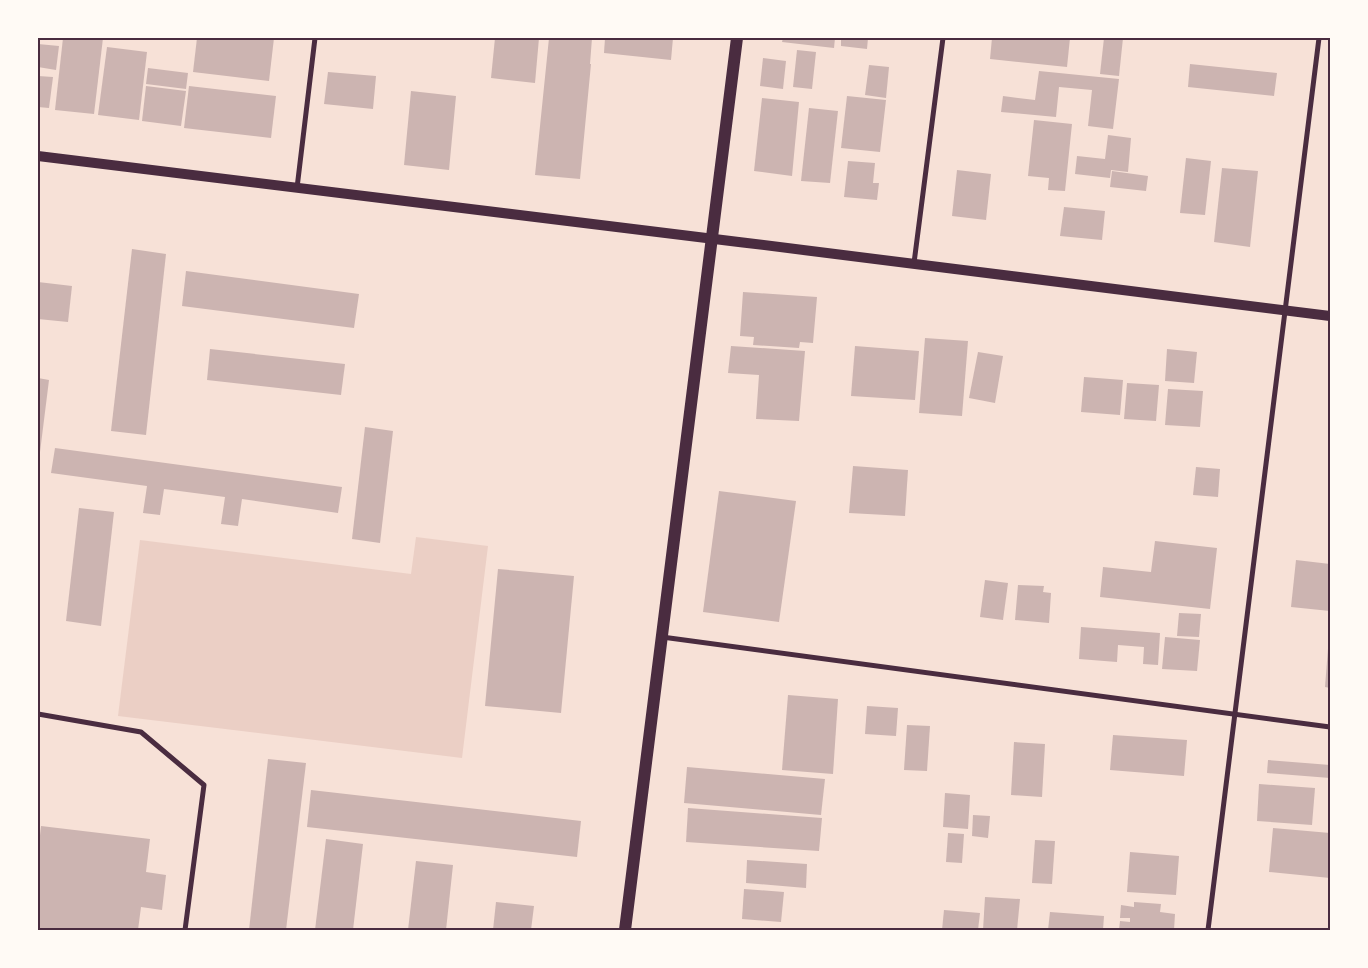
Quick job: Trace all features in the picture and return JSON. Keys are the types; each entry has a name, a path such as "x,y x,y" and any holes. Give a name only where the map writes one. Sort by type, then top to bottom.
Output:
{"main road":[{"path":"625,930 737,38"},
{"path":"38,156 1330,316"}],"street":[{"path":"296,188 315,38"},
{"path":"914,263 943,38"},
{"path":"1208,930 1318,38"},
{"path":"662,637 1330,727"},
{"path":"38,714 142,732 204,785 185,930"}],"shaded area":[{"path":"416,537 488,546 462,758 118,716 140,540 411,574"}],"building":[{"path":"63,38 103,38 94,114 55,110"},
{"path":"197,38 274,38 269,81 193,72"},
{"path":"495,38 539,38 535,83 491,78"},
{"path":"549,38 592,38 580,179 535,175"},
{"path":"605,38 673,38 671,60 604,53"},
{"path":"783,38 835,38 834,48 782,42"},
{"path":"841,38 868,38 867,49 841,46"},
{"path":"992,38 1070,38 1067,67 990,59"},
{"path":"1104,38 1123,38 1119,76 1100,74"},
{"path":"38,44 59,46 56,70 38,67"},
{"path":"107,47 147,52 139,120 98,115"},
{"path":"797,50 816,52 812,89 793,87"},
{"path":"763,58 786,61 783,89 760,86"},
{"path":"1190,64 1277,73 1274,96 1188,87"},
{"path":"869,65 889,67 886,98 865,95"},
{"path":"148,68 188,73 186,89 146,84"},
{"path":"1039,71 1119,79 1113,129 1088,126 1092,90 1059,87 1056,117 1001,112 1003,96 1035,100"},
{"path":"328,72 376,76 373,109 324,104"},
{"path":"38,76 53,77 49,108 38,107"},
{"path":"146,86 186,91 181,126 142,121"},
{"path":"189,86 276,96 271,138 184,128"},
{"path":"411,91 456,96 449,170 404,165"},
{"path":"847,96 886,100 880,152 841,148"},
{"path":"762,98 799,102 792,176 754,171"},
{"path":"809,108 838,111 830,183 801,181"},
{"path":"1034,120 1072,124 1065,191 1048,190 1049,178 1028,176"},
{"path":"1108,135 1131,138 1128,172 1111,170 1110,178 1075,174 1077,156 1105,159"},
{"path":"1186,158 1211,161 1205,215 1180,213"},
{"path":"848,161 875,163 873,183 879,183 877,200 844,197"},
{"path":"1222,168 1258,171 1250,247 1214,242"},
{"path":"957,170 991,174 986,220 952,216"},
{"path":"1112,171 1148,176 1146,191 1110,187"},
{"path":"1064,207 1105,211 1102,240 1060,236"},
{"path":"132,249 166,254 146,435 111,431"},
{"path":"186,271 359,294 354,328 182,306"},
{"path":"38,282 72,286 68,322 38,319"},
{"path":"743,292 817,297 813,343 800,342 799,348 753,345 754,337 740,336"},
{"path":"925,338 968,341 962,416 919,413"},
{"path":"731,346 805,351 799,421 756,419 759,375 728,373"},
{"path":"855,346 919,351 915,400 851,396"},
{"path":"210,349 345,364 341,395 207,380"},
{"path":"1167,349 1197,352 1194,383 1165,381"},
{"path":"978,352 1003,356 995,403 969,398"},
{"path":"1084,377 1123,380 1120,415 1081,412"},
{"path":"38,378 49,380 39,460 38,460"},
{"path":"1127,383 1159,385 1156,421 1124,419"},
{"path":"1168,389 1203,391 1200,427 1165,425"},
{"path":"365,427 393,431 380,543 352,539"},
{"path":"55,448 342,487 338,513 242,499 238,526 221,524 225,497 164,489 160,515 143,513 147,486 51,473"},
{"path":"853,466 908,470 905,516 849,513"},
{"path":"1196,467 1220,469 1218,497 1193,495"},
{"path":"719,491 796,501 779,622 703,612"},
{"path":"79,508 114,512 101,626 66,621"},
{"path":"1155,541 1217,548 1210,609 1100,597 1103,567 1151,572"},
{"path":"1296,560 1330,564 1330,611 1291,607"},
{"path":"498,569 574,576 561,713 485,706"},
{"path":"985,580 1008,583 1003,620 980,617"},
{"path":"1018,585 1044,586 1043,592 1051,593 1049,623 1015,620"},
{"path":"1179,613 1201,614 1199,637 1177,636"},
{"path":"1081,627 1160,633 1158,665 1143,664 1144,647 1118,645 1117,662 1079,659"},
{"path":"1330,636 1330,688 1325,687"},
{"path":"1165,637 1200,640 1197,671 1162,669"},
{"path":"788,695 838,699 833,774 782,770"},
{"path":"867,706 898,708 896,736 865,734"},
{"path":"907,725 930,726 927,771 904,770"},
{"path":"1113,735 1187,740 1184,776 1110,770"},
{"path":"1014,742 1045,744 1042,797 1011,795"},
{"path":"268,759 306,763 286,930 249,930"},
{"path":"1268,760 1330,765 1330,778 1267,773"},
{"path":"687,767 825,779 821,815 684,803"},
{"path":"1259,784 1315,788 1312,825 1257,821"},
{"path":"311,790 581,821 577,857 307,827"},
{"path":"945,793 970,795 968,829 943,827"},
{"path":"688,808 822,818 819,851 686,842"},
{"path":"973,815 990,816 988,838 972,836"},
{"path":"41,826 150,839 146,872 166,875 162,910 141,907 138,930 38,930 38,854"},
{"path":"1273,828 1330,833 1330,878 1269,872"},
{"path":"948,833 964,834 962,863 946,862"},
{"path":"326,839 363,844 353,930 315,930"},
{"path":"1035,840 1055,841 1052,884 1032,883"},
{"path":"1130,852 1179,856 1176,895 1127,892"},
{"path":"747,860 807,864 806,888 746,883"},
{"path":"416,861 453,865 446,930 408,930"},
{"path":"744,889 784,892 781,922 742,919"},
{"path":"985,897 1020,899 1017,930 983,930"},
{"path":"496,902 534,906 531,930 493,930"},
{"path":"1134,902 1161,904 1160,912 1175,914 1174,930 1119,930 1120,921 1130,922 1130,918 1120,918 1121,905 1134,907"},
{"path":"944,910 980,913 978,930 942,930"},
{"path":"1050,912 1104,916 1103,930 1048,930"}]}
